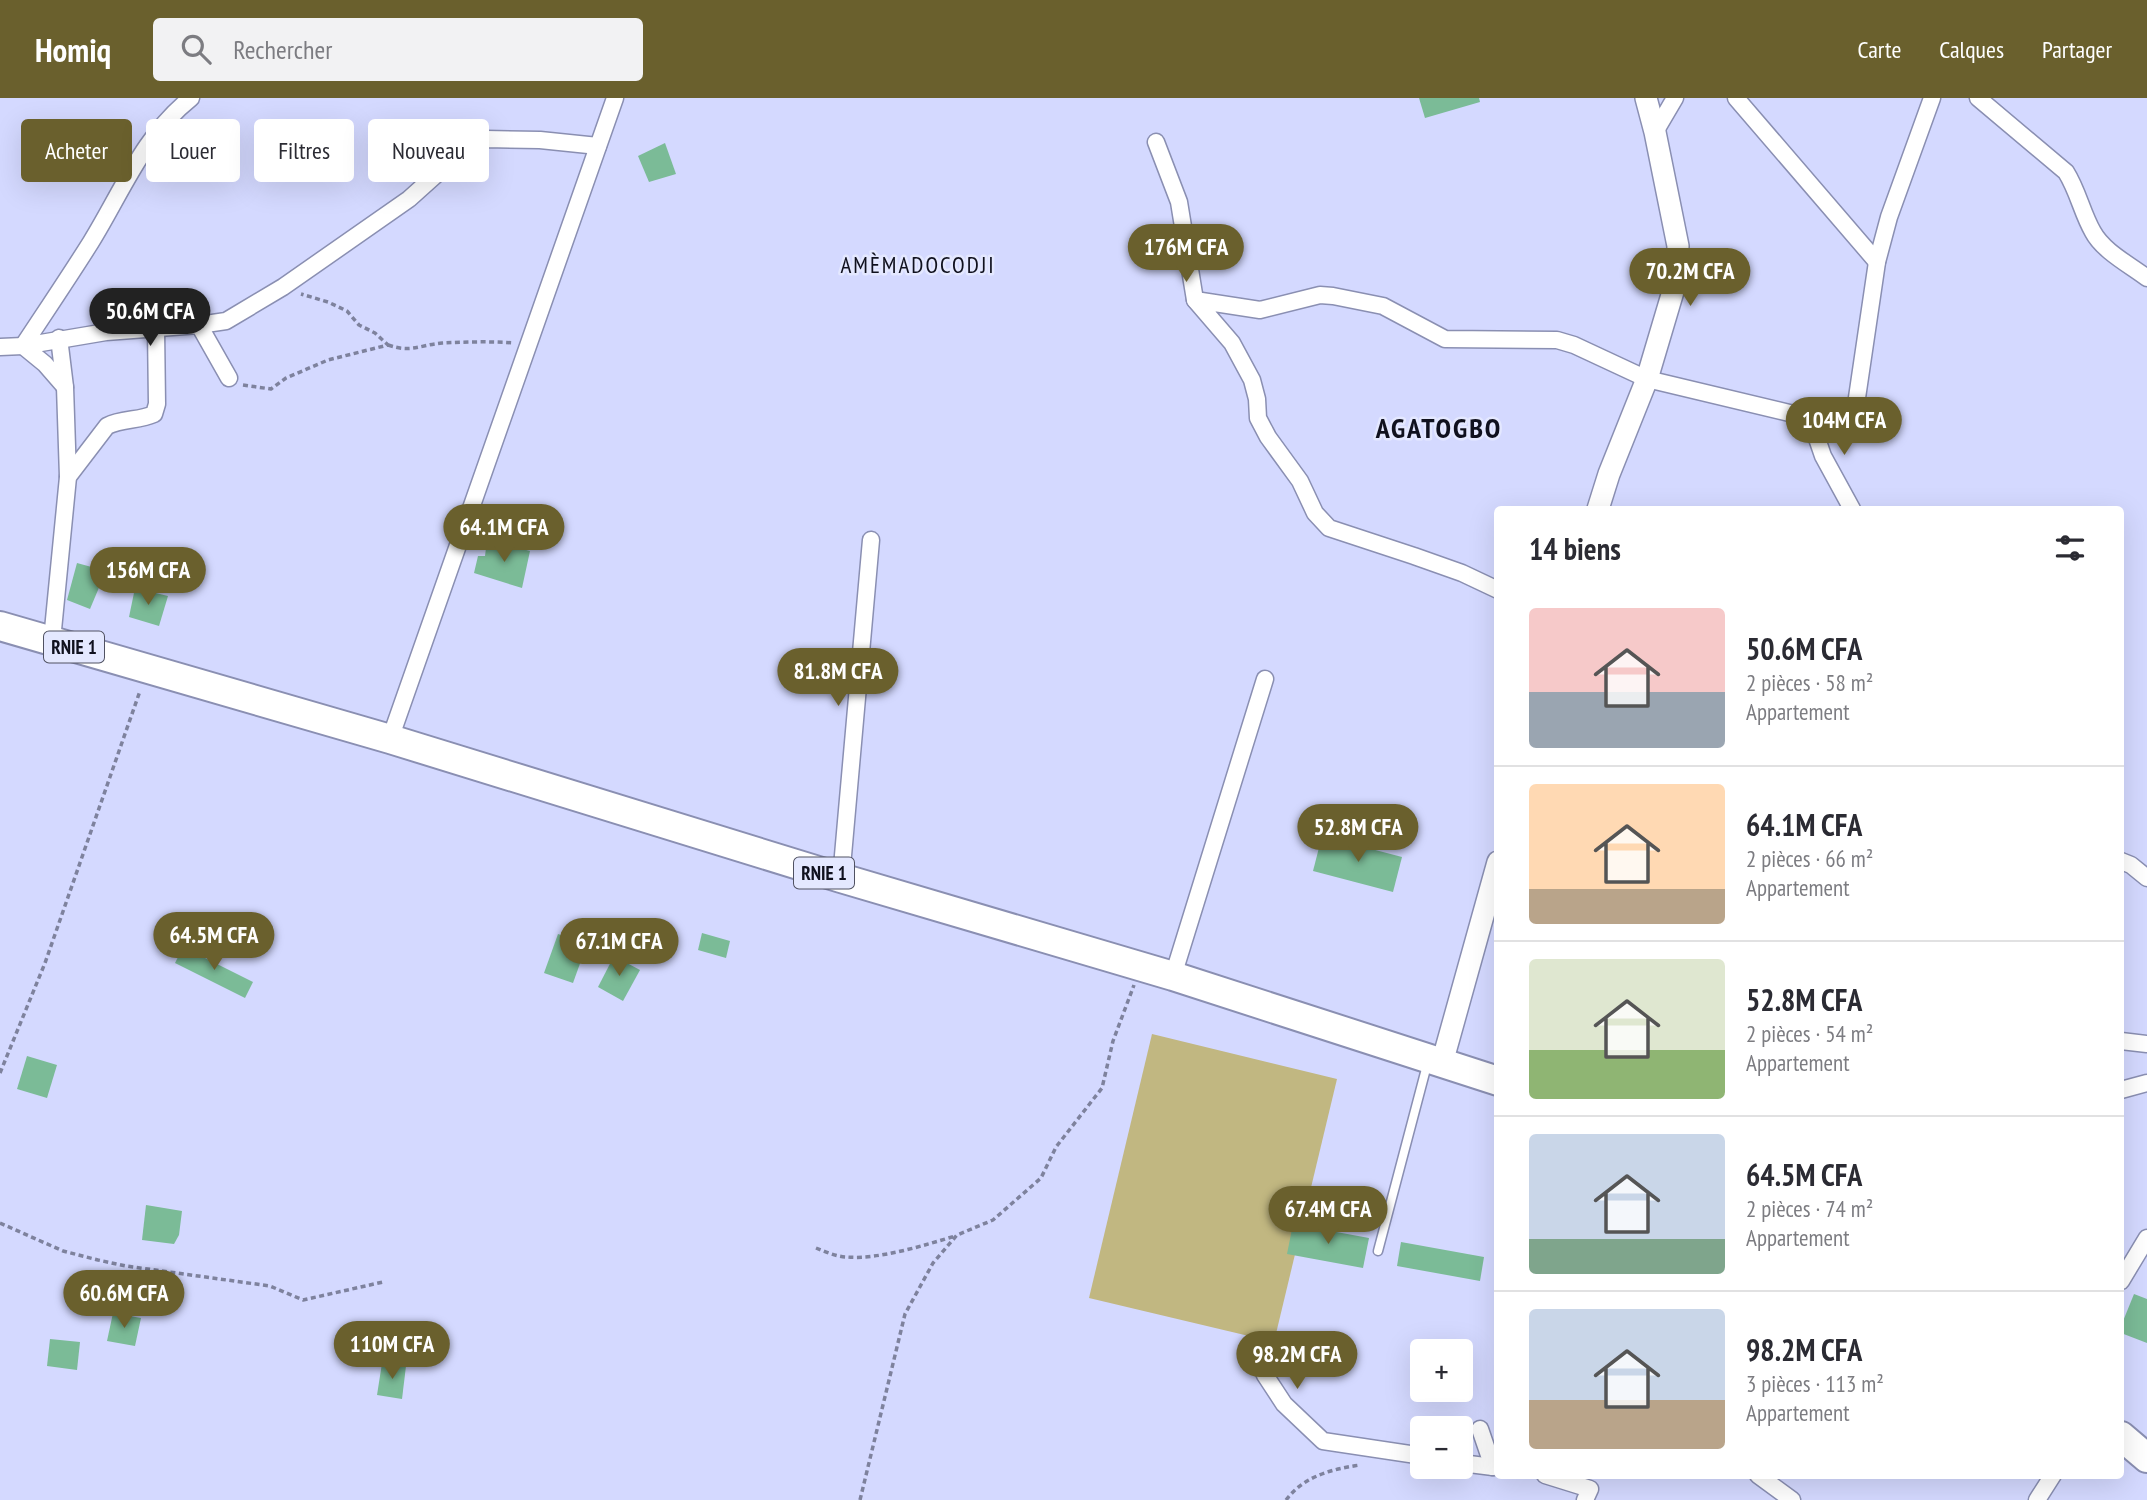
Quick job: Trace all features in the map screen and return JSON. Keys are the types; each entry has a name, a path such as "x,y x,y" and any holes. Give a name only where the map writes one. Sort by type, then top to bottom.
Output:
{"highway":[{"name":"RNIE 1","path":"0,626 390,739 841,878 1173,976 1494,1080"},
{"path":"2124,1439 2147,1458"}],"street":[{"path":"23,346 92,240 146,146 174,113 191,98"},
{"path":"390,739 615,98"},
{"path":"1599,506 1647,379 1677,278 1678,257 1655,131 1646,98"},
{"path":"1655,131 1675,98"},
{"path":"1736,98 1877,262"},
{"path":"1195,300 1260,310 1320,295 1333,296 1383,306 1445,339 1556,340 1574,345 1647,379 1810,418 1851,423 1854,421 1877,262 1889,217 1932,98"},
{"path":"1978,98 2067,172 2093,234 2147,278"},
{"path":"0,347 23,346 59,338 226,321 283,287 409,199 477,141 540,140 598,146"},
{"path":"1156,142 1182,213 1195,300 1232,343 1252,380 1258,418 1268,438 1300,481 1315,513 1329,528 1426,560 1494,588"},
{"path":"199,325 229,378"},
{"path":"68,477 107,426 154,414 158,404 156,329"},
{"path":"52,640 68,477 65,387 59,338"},
{"path":"23,346 45,364 65,387"},
{"path":"1810,418 1823,456 1850,506"},
{"path":"841,878 871,540"},
{"path":"1173,976 1265,679"},
{"path":"2124,862 2147,878"},
{"path":"1436,1061 1494,875"},
{"path":"2124,1041 2147,1044"},
{"path":"2124,1089 2147,1083"},
{"path":"2124,1276 2147,1238"},
{"path":"1263,1342 1262,1368 1265,1375 1290,1412 1323,1441 1410,1454"},
{"path":"1480,1429 1494,1461"},
{"path":"1473,1464 1494,1466"},
{"path":"1559,1479 1591,1488"},
{"path":"1764,1479 1792,1500"},
{"path":"2037,1500 2050,1479"}],"lane":[{"path":"1378,1251 1436,1061"}],"path":[{"path":"283,287 347,311 359,325 375,333 388,345"},
{"path":"229,378 243,385 271,389 286,378 328,360 388,345 413,350 442,343 523,344"},
{"path":"0,1073 45,963 149,668"},
{"path":"816,1248 847,1257 863,1256 927,1245 993,1220 1041,1178 1056,1147 1102,1088 1113,1041 1129,996 1143,968"},
{"path":"0,1223 63,1251 98,1260 270,1286 303,1300 383,1282"},
{"path":"860,1500 905,1314 933,1262 957,1235"},
{"path":"1286,1500 1300,1485 1330,1469"}],"shaded area":[{"path":"1152,1034 1337,1079 1274,1342 1089,1298"}],"building":[{"path":"1419,98 1479,98 1480,102 1425,118"},
{"path":"665,143 676,174 649,182 638,156"},
{"path":"495,542 530,551 522,588 474,573 478,556 485,556 486,548 496,549"},
{"path":"77,563 106,571 90,609 67,600"},
{"path":"135,588 168,596 159,626 129,617"},
{"path":"1322,836 1402,857 1393,892 1313,871"},
{"path":"702,933 730,941 726,958 698,950"},
{"path":"558,934 587,944 573,983 544,973"},
{"path":"183,947 253,982 245,998 175,963"},
{"path":"614,956 640,970 623,1001 598,987"},
{"path":"27,1056 57,1065 47,1098 17,1089"},
{"path":"146,1205 182,1211 179,1235 174,1244 142,1240"},
{"path":"1293,1224 1369,1238 1363,1268 1287,1254"},
{"path":"1401,1242 1484,1257 1480,1281 1397,1266"},
{"path":"2134,1294 2147,1299 2147,1343 2124,1334 2124,1319"},
{"path":"113,1313 141,1318 135,1346 107,1341"},
{"path":"50,1339 80,1342 77,1370 47,1366"},
{"path":"382,1363 406,1366 402,1399 377,1395"}],"district":[{"name":"AMÈMADOCODJI","path":"918,264"},
{"name":"AGATOGBO","path":"1439,427"}]}
